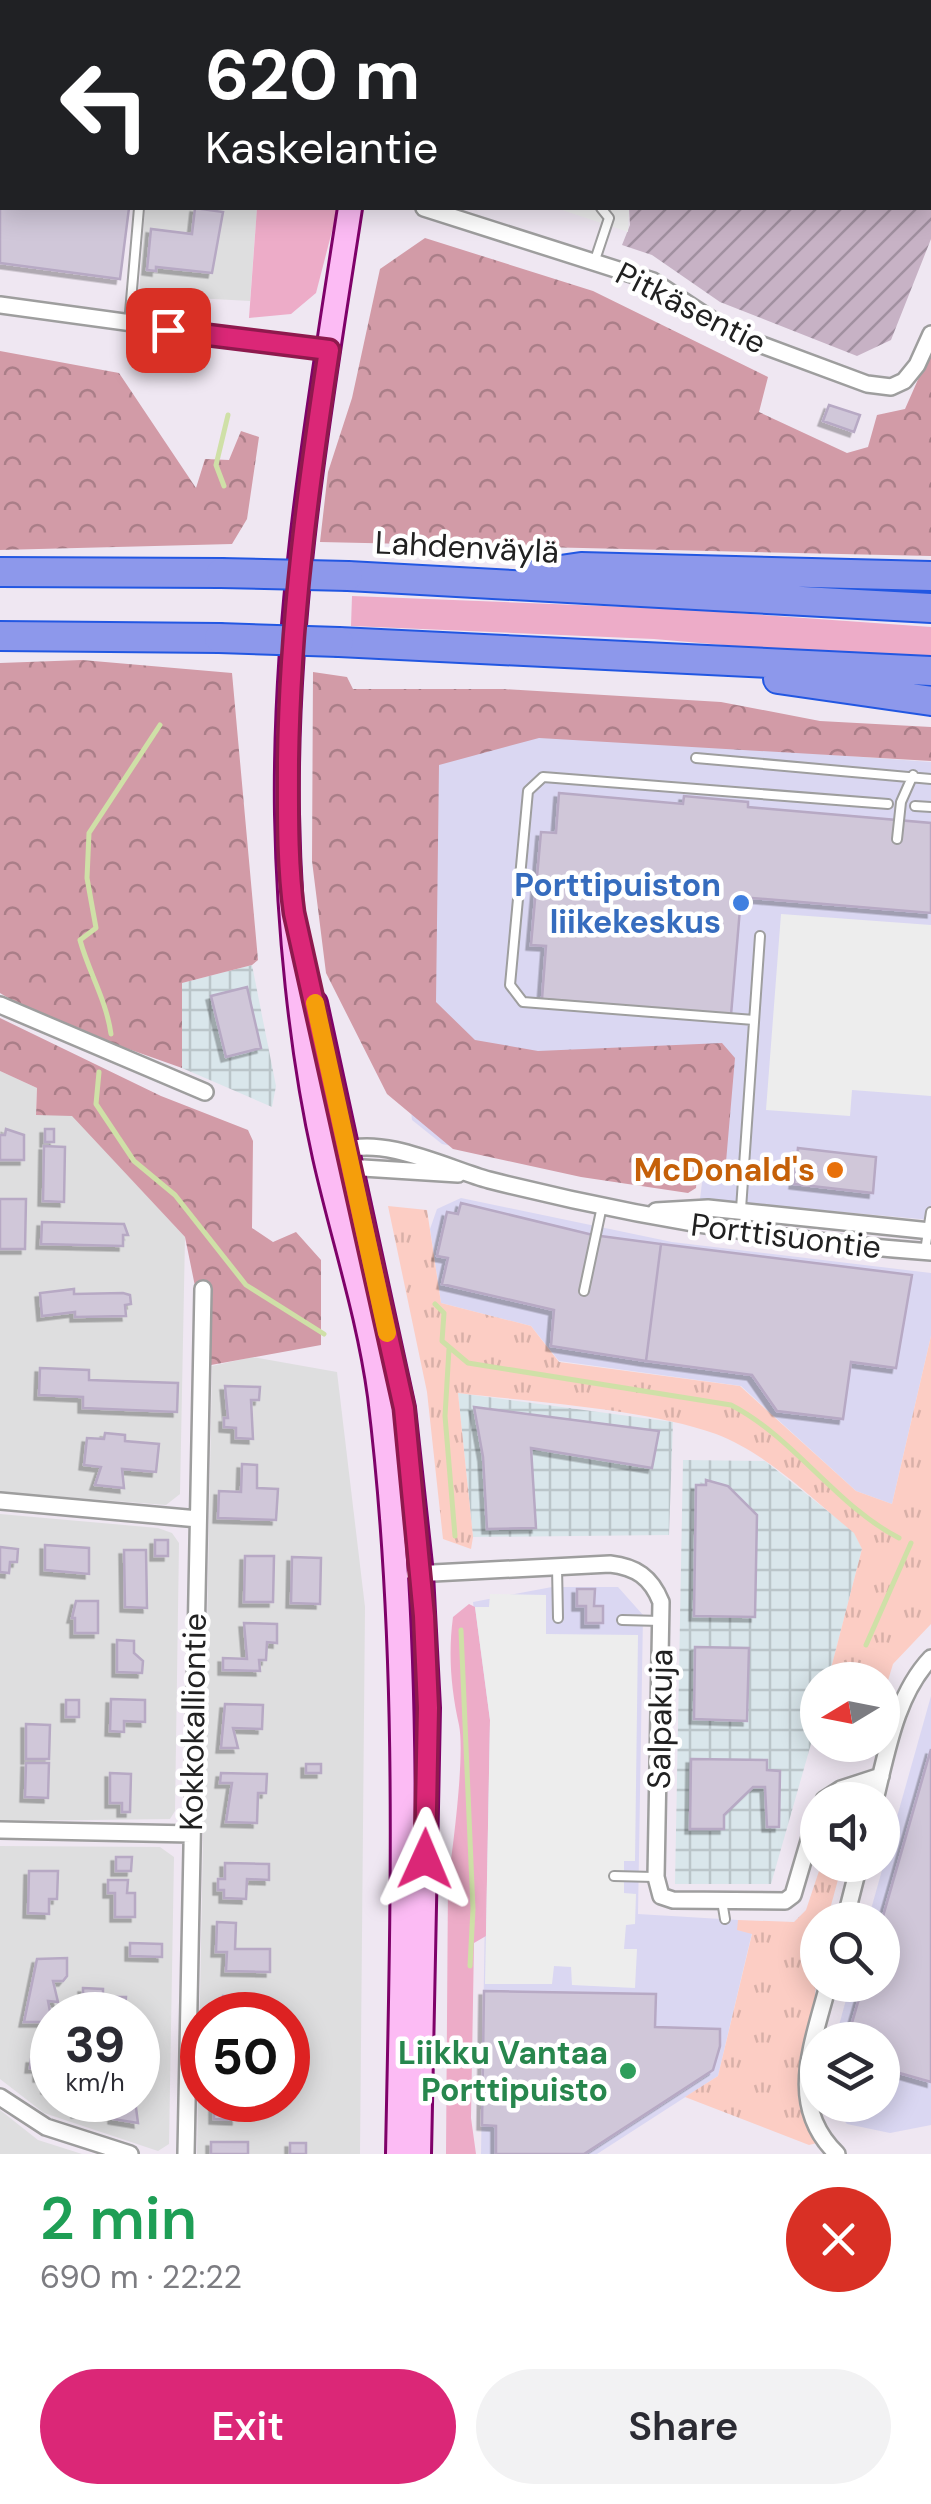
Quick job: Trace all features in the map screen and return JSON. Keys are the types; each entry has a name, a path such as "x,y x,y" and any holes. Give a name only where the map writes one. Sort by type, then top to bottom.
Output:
{"highway":[{"path":"489,582 581,567 931,576"},
{"name":"Lahdenväylä","path":"0,572 348,576 931,608"},
{"path":"0,636 340,642 931,671"},
{"path":"658,656 931,701"}],"main road":[{"path":"350,210 295,593 287,816 307,1047 326,1160 374,1356 395,1576 404,1821 398,2154"},
{"path":"294,913 404,1408 421,1574 428,1708 419,2154"}],"street":[{"name":"Pitkäsentie","path":"431,210 653,281 735,334 867,384 891,388 904,381 917,365 931,334"},
{"path":"0,305 329,350"},
{"path":"0,1006 204,1092"},
{"name":"Porttisuontie","path":"326,1160 425,1156 467,1174 743,1234 928,1251"},
{"name":"Porttisuontie","path":"642,1212 708,1208 929,1230"},
{"name":"Kokkokalliontie","path":"186,2154 203,1289"},
{"path":"0,1501 198,1519"},
{"name":"Salpakuja","path":"395,1576 610,1564 640,1572 658,1594 662,1622 656,1877"},
{"path":"880,1782 912,1678 931,1658"},
{"path":"861,1782 881,1776"},
{"path":"0,1830 191,1834"},
{"path":"656,1877 656,1888 673,1900 775,1902 793,1895 800,1871"},
{"path":"823,2002 807,2064 806,2087 814,2125 837,2154"},
{"path":"0,2098 46,2127 130,2154"}],"lane":[{"path":"129,324 139,210"},
{"path":"594,260 609,218 603,210"},
{"path":"696,758 931,779"},
{"path":"897,839 901,802 913,775"},
{"path":"754,1020 523,1002 510,985 528,791 543,777 888,804"},
{"path":"915,806 931,807"},
{"path":"743,1234 741,1211 760,936"},
{"path":"584,1291 602,1206"},
{"path":"928,1251 931,1212"},
{"path":"557,1565 558,1618"},
{"path":"622,1620 662,1622"},
{"path":"614,1876 656,1877"},
{"path":"722,1901 725,1919"}],"shaded area":[{"path":"145,210 257,210 250,301 139,295"},
{"path":"257,210 337,210 316,293 291,314 249,318"},
{"path":"562,210 629,210 628,232"},
{"path":"629,210 931,210 931,239 891,340 857,356 720,302 652,255 622,245 630,225"},
{"path":"352,596 679,609 931,627 931,663 654,639 351,626"},
{"path":"529,733 931,762 931,1220 700,1199 716,1069 533,1163 442,1144 412,1120 371,738"},
{"path":"781,914 931,925 931,1096 852,1090 850,1116 766,1110"},
{"path":"252,965 276,1086 272,1107 182,1068 182,983"},
{"path":"0,1071 37,1088 36,1115 72,1115 185,1237 180,1494 166,1505 0,1492"},
{"path":"461,1198 672,1242 931,1273 931,1336 892,1504 856,1491 741,1386 559,1361 531,1326 441,1303 430,1229 437,1209"},
{"path":"252,1357 337,1372 365,1607 360,2154 197,2154 198,2122 310,2122 310,1992 200,1992 212,1366"},
{"path":"458,1393 673,1422 669,1535 473,1537"},
{"path":"683,1460 765,1461 854,1532 862,1549 833,1662 800,1662 800,1762 806,1762 771,1884 675,1884"},
{"path":"0,1514 158,1528 172,1533 179,1543 175,1811 170,1819 0,1821"},
{"path":"552,1587 618,1587 643,1615 638,1914 738,1920 738,1930 752,1933 718,2076 597,2154 481,2154 488,1730 473,1602"},
{"path":"490,1594 546,1595 546,1634 638,1635 635,1861 624,1861 624,1893 636,1894 635,1924 626,1925 624,1949 637,1949 635,1988 572,1985 571,1967 554,1966 552,1984 485,1984 490,1720 475,1607 489,1607"},
{"path":"469,1604 475,1607 490,1720 486,1936 474,1943 471,2118 476,2154 446,2154 448,1881 461,1757 451,1644 453,1617"},
{"path":"931,1696 931,2125 890,2133 845,2122 900,2122 900,2022 840,2022 845,2002 900,2002 900,1902 873,1902 879,1882 900,1882 900,1806"},
{"path":"0,1846 160,1847 174,1857 169,2144 158,2151 71,2122 160,2122 160,1992 30,1992 30,2102 0,2079"},
{"path":"0,2110 38,2140 82,2154 0,2154"}],"green space":[{"path":"425,238 593,291 768,377 759,412 847,453 868,447 877,415 905,409 931,350 931,556 320,542 328,472 352,398 380,269"},
{"path":"0,351 119,373 196,488 205,459 229,460 241,431 259,437 247,519 232,544 0,550"},
{"path":"82,660 232,673 258,960 252,965 182,983 182,1068 41,1018 0,993 0,663"},
{"path":"313,672 347,677 353,689 503,689 721,702 820,721 931,727 931,761 539,738 439,765 436,1002 475,1040 538,1051 722,1043 735,1058 726,1162 697,1175 696,1188 688,1193 581,1177 453,1149 387,1094 326,973 312,861"},
{"path":"0,1018 161,1096 248,1130 253,1141 252,1228 273,1242 296,1232 321,1260 321,1345 211,1365 185,1237 72,1116 36,1115 37,1088 0,1071"},
{"path":"388,1206 427,1210 441,1303 531,1326 559,1362 740,1386 856,1491 892,1504 931,1336 931,1624 895,1662 833,1662 862,1549 854,1533 771,1465 735,1443 688,1425 624,1412 458,1393 471,1549 443,1539 427,1392"},
{"path":"815,1882 837,1882 832,1902 809,1902"},
{"path":"800,1916 800,2002 814,2002 812,2022 800,2022 800,2122 807,2122 817,2143 809,2145 685,2097 718,2076 752,1934 737,1930 738,1920 794,1922"}],"building":[{"path":"0,210 129,210 120,279 0,263"},
{"path":"195,210 223,212 212,273 156,267 156,271 147,270 151,229 192,234"},
{"path":"829,405 860,415 854,432 823,421"},
{"path":"559,793 683,804 684,796 748,802 748,807 931,823 931,913 741,897 731,1015 542,999 546,946 531,945 541,832 556,833"},
{"path":"247,987 261,1048 226,1057 211,996"},
{"path":"6,1129 24,1135 24,1160 0,1160 0,1135 5,1135"},
{"path":"45,1129 54,1129 54,1142 45,1142"},
{"path":"44,1146 65,1147 64,1202 43,1201"},
{"name":"McDonald's","path":"798,1148 876,1157 873,1193 794,1184"},
{"path":"0,1199 26,1199 25,1249 0,1249"},
{"path":"461,1203 593,1235 661,1244 646,1361 551,1346 554,1310 442,1284 448,1258 437,1256 447,1212 458,1214"},
{"path":"42,1222 124,1224 128,1235 123,1235 123,1246 41,1244"},
{"path":"661,1244 912,1275 896,1368 851,1362 843,1419 777,1411 752,1375 646,1361"},
{"path":"74,1289 74,1294 123,1293 130,1295 131,1304 125,1305 126,1316 75,1317 75,1312 42,1316 40,1293"},
{"path":"40,1368 89,1370 89,1380 178,1383 177,1412 83,1408 83,1397 39,1395"},
{"path":"225,1386 260,1387 259,1400 251,1400 253,1439 236,1438 236,1428 224,1427 224,1418 228,1418"},
{"path":"474,1407 659,1431 652,1468 531,1448 536,1528 487,1529 483,1457"},
{"path":"105,1433 125,1435 125,1441 159,1444 156,1472 122,1469 124,1488 95,1485 101,1467 84,1465 87,1438 104,1439"},
{"path":"242,1464 257,1465 257,1488 278,1489 276,1520 218,1518 219,1491 241,1492"},
{"path":"706,1480 728,1486 757,1515 755,1617 694,1616 696,1485 706,1485"},
{"path":"155,1540 168,1540 168,1556 155,1556"},
{"path":"45,1545 89,1548 89,1574 45,1570"},
{"path":"0,1547 18,1549 17,1562 10,1562 9,1573 0,1572"},
{"path":"124,1550 146,1550 147,1608 125,1607"},
{"path":"245,1556 274,1556 273,1602 244,1602"},
{"path":"292,1557 321,1558 320,1604 291,1603"},
{"path":"577,1589 595,1589 594,1606 603,1606 603,1623 586,1623 586,1606 577,1606"},
{"path":"76,1601 98,1601 98,1633 75,1633 72,1618"},
{"path":"244,1623 277,1624 277,1643 267,1642 266,1660 259,1660 260,1671 223,1670 223,1658 247,1659"},
{"path":"117,1640 134,1641 134,1653 143,1661 142,1673 117,1672"},
{"path":"695,1647 749,1648 747,1721 694,1719"},
{"path":"111,1699 145,1700 145,1722 124,1721 124,1732 110,1731"},
{"path":"66,1700 79,1700 79,1717 66,1717"},
{"path":"225,1704 263,1705 262,1729 233,1728 238,1748 221,1748"},
{"path":"26,1724 50,1725 49,1759 26,1759"},
{"path":"931,1749 931,2082 900,2073 900,2022 852,2022 858,2002 900,2002 900,1902 887,1902 893,1882 900,1882 900,1857"},
{"path":"691,1759 767,1760 767,1770 780,1771 779,1827 767,1827 765,1787 753,1787 724,1815 724,1829 690,1829"},
{"path":"26,1763 49,1763 48,1798 25,1797"},
{"path":"306,1764 321,1764 321,1773 306,1773"},
{"path":"110,1773 131,1774 130,1812 122,1812 122,1803 110,1803"},
{"path":"221,1773 267,1774 266,1793 258,1793 257,1823 226,1822 232,1783 220,1783"},
{"path":"116,1857 132,1857 131,1871 116,1871"},
{"path":"225,1863 269,1864 269,1880 247,1879 246,1899 224,1898 224,1890 218,1890 218,1879 225,1879"},
{"path":"29,1871 58,1871 57,1899 49,1899 49,1914 28,1913"},
{"path":"108,1880 128,1880 127,1893 135,1893 135,1917 115,1917 115,1893 108,1893"},
{"path":"217,1922 236,1923 235,1949 270,1949 270,1972 226,1971 227,1952 216,1952"},
{"path":"130,1943 162,1944 162,1957 130,1956"},
{"path":"67,1958 67,1976 63,1981 53,1981 56,1992 30,1992 37,1959"},
{"path":"83,1988 103,1989 103,1992 83,1992"},
{"path":"484,1991 656,1994 655,2027 720,2029 720,2046 713,2070 584,2154 496,2154 496,2126 482,2125"},
{"path":"30,1993 30,2022 24,2022"},
{"path":"211,2142 248,2142 248,2154 211,2154"},
{"path":"290,2143 306,2143 306,2154 290,2154"}],"waterway":[{"path":"224,486 216,465 228,415"},
{"path":"111,1034 80,940 96,928 87,878 89,833 160,725"},
{"path":"99,1072 96,1104 134,1161 175,1195 246,1285 324,1334"},
{"path":"435,1304 444,1313 442,1341 468,1363 731,1405 775,1435 855,1508 899,1538"},
{"path":"449,1349 445,1416 455,1536"},
{"path":"866,1645 911,1543"},
{"path":"461,1630 473,1909 470,1966"}],"slow traffic":[{"path":"315,1003 387,1333"}],"place":[{"name":"Porttipuiston liikekeskus","path":"741,903"},
{"name":"McDonald's","path":"835,1170"},
{"name":"Liikku Vantaa Porttipuisto","path":"628,2071"}],"route":[{"path":"168,330 329,350 295,593 287,816 294,913 404,1408 424,1616 428,1708 425,1859"}]}
